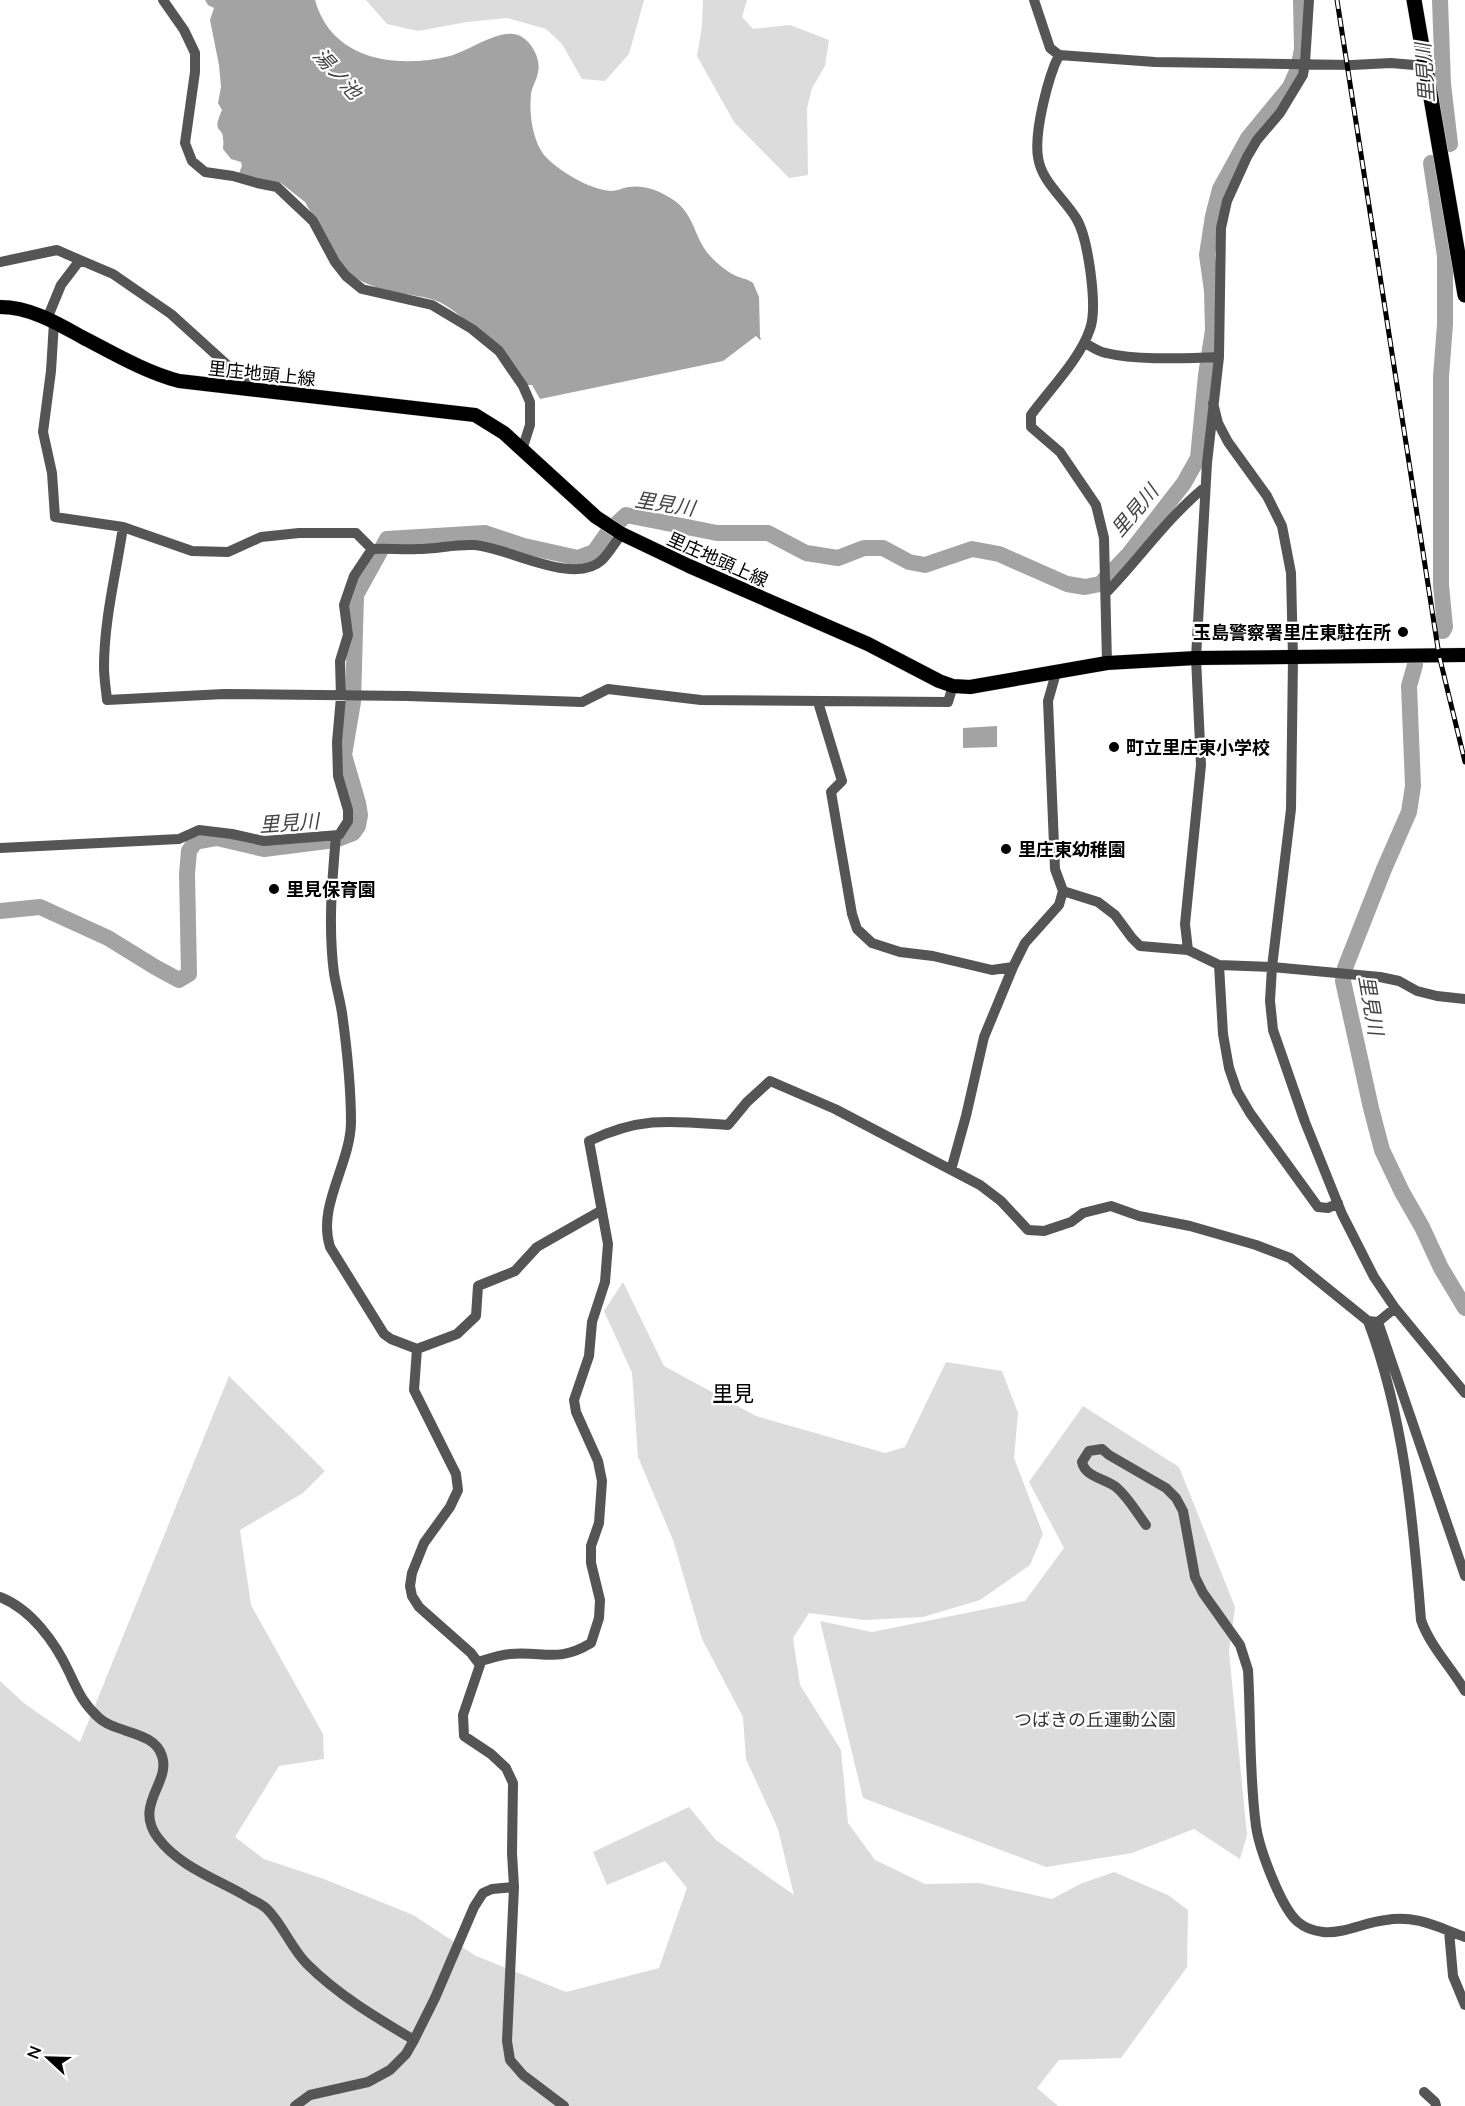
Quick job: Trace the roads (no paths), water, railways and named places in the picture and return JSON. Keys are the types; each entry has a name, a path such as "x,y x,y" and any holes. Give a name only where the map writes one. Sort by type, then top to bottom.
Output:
{"highway":[{"path":"1414,0 1465,296"}],"main road":[{"name":"里庄地頭上線","path":"0,307 26,311 50,320 166,377 196,384 475,415 504,433 615,530 689,566 867,644 953,686 970,687 1107,663 1196,658 1465,655"}],"street":[{"path":"163,0 191,42 195,53 195,72 185,143 192,161 205,172 277,187 313,221 335,262 346,276 362,289 432,305 472,329 499,351 530,402 530,425 522,450"},
{"path":"1034,0 1050,48 1059,55 1155,62 1352,65 1391,63 1426,66"},
{"path":"1188,950 1185,924 1201,765 1196,658 1205,487 1219,357 1219,245 1227,201 1257,140 1281,113 1303,75 1309,0"},
{"path":"1059,55 1053,67 1037,135 1038,157 1043,176 1077,220 1084,242 1092,288 1092,326 1085,343 1031,415 1031,427 1060,452 1096,505 1104,538 1107,663"},
{"path":"0,262 57,250 112,274 171,314 256,391"},
{"path":"80,260 61,285 50,320 43,432 52,473 55,518 123,527 192,551 228,552 261,537 299,533 356,533 373,549 417,550 473,545 488,547 560,568 577,568 596,564 602,560 615,530"},
{"path":"1085,343 1104,353 1120,355 1166,358 1219,357"},
{"path":"1213,403 1218,423 1228,442 1267,496 1282,526 1291,573 1293,658 1291,809 1272,967 1270,1001 1273,1030 1305,1122 1338,1203 1374,1277 1395,1308 1465,1393"},
{"path":"1106,591 1126,572 1166,523 1205,487"},
{"path":"123,527 110,601 104,668 107,700 224,694 407,696 582,702 608,689 701,700 948,702 953,686"},
{"path":"0,848 179,839 199,830 232,834 264,842 339,835 348,821 348,810 338,776 337,742 341,697 340,661 348,635 344,605 354,576 373,549"},
{"path":"951,1170 984,1037 1025,943 1059,905 1063,891 1055,869 1048,701 1056,673"},
{"path":"818,702 842,781 831,792 852,914 857,929 872,943 900,952 933,956 992,970 1013,967"},
{"path":"336,836 331,899 334,972 342,1012 349,1076 351,1125 326,1227 330,1247 384,1334 417,1349 457,1334 476,1316 478,1286 515,1271 537,1247 602,1210"},
{"path":"1063,891 1098,902 1115,915 1140,946 1188,950 1219,965 1272,967 1380,977 1399,981 1417,991 1465,999"},
{"path":"1219,965 1223,1034 1229,1068 1237,1091 1317,1207 1328,1208 1338,1203"},
{"path":"478,1662 509,1654 557,1656 576,1652 591,1643 599,1618 600,1600 591,1563 591,1546 599,1523 602,1481 598,1461 576,1412 574,1400 590,1356 592,1322 605,1282 608,1244 589,1141 630,1124 655,1120 728,1125 747,1102 770,1081 835,1109 993,1194 1028,1230 1044,1232 1071,1222 1083,1213 1111,1206 1139,1216 1190,1226 1256,1245 1290,1258 1314,1275 1373,1322 1465,1576"},
{"path":"1373,1322 1395,1308"},
{"path":"1373,1322 1411,1500 1421,1620 1429,1639 1450,1666 1465,1691"},
{"path":"417,1349 414,1390 456,1474 458,1490 450,1508 424,1543 412,1572 410,1586 412,1596 419,1607 471,1653 480,1665 463,1715 464,1736 491,1754 506,1768 513,1783 514,1887 507,2041 510,2060 524,2075 564,2106"},
{"path":"1146,1525 1116,1487 1089,1474 1084,1468 1082,1462 1089,1451 1102,1449 1166,1488 1176,1497 1183,1511 1195,1577 1203,1593 1240,1645 1248,1670 1256,1828 1266,1861 1288,1910 1297,1921 1308,1928 1322,1932 1334,1932 1384,1920 1405,1918 1427,1922 1465,1936"},
{"path":"0,1597 10,1600 33,1619 68,1670 81,1698 100,1720 150,1740 159,1750 163,1758 162,1770 150,1806 149,1820 164,1846 204,1876 266,1908 306,1963 366,2011 414,2040"},
{"path":"295,2106 310,2095 368,2082 390,2070 406,2054 435,1998 474,1907 483,1893 492,1889 514,1887"},
{"path":"1449,1931 1453,1976 1465,2005"},
{"path":"1425,2092 1436,2106"}],"water":[{"name":"湯ノ池","path":"205,0 315,0 324,20 336,36 351,48 369,56 388,60 430,60 450,56 496,36 514,34 522,37 533,48 539,67 532,88 530,109 534,134 544,155 565,173 594,187 611,191 628,187 643,187 658,191 676,202 689,217 700,241 711,257 729,272 753,283 759,297 761,339 756,336 723,361 540,399 532,385 528,385 456,312 431,299 375,290 376,287 345,272 305,202 281,183 248,178 239,173 241,162 231,159 223,149 223,135 217,126 222,110 218,103 221,87 219,65 210,20 214,8"},
{"path":"997,726 997,747 963,748 963,728"}],"waterway":[{"name":"里見川","path":"0,911 40,907 108,938 179,980 189,974 187,874 189,851 195,842 217,838 264,849 335,840 353,833 358,826 360,815 344,755 353,702 356,595 387,539 485,533 524,546 578,558 594,552 608,532 626,515 717,533 768,533 806,553 838,558 864,548 883,548 909,562 925,565 972,549 999,554 1067,584 1085,587 1100,584 1129,554 1184,483 1198,458 1213,330 1212,291 1207,255 1213,216 1220,189 1248,138 1290,87 1298,69 1302,49 1301,0"},
{"name":"里見川","path":"1440,0 1443,84 1450,144"},
{"name":"里見川","path":"1431,163 1445,256 1445,324 1441,377 1441,585 1445,627 1443,631"},
{"name":"里見川","path":"1415,665 1409,686 1413,786 1409,812 1345,968 1343,981 1382,1150 1441,1268 1465,1308"}],"railway":[{"path":"1337,0 1439,655 1465,762"}],"place":[{"name":"玉島警察署里庄東駐在所","path":"1403,632"},
{"name":"町立里庄東小学校","path":"1114,747"},
{"name":"里庄東幼稚園","path":"1006,849"},
{"name":"里見保育園","path":"274,889"}],"district":[{"name":"里見","path":"733,1392"}],"park label":[{"name":"つばきの丘運動公園","path":"1095,1719"}]}
